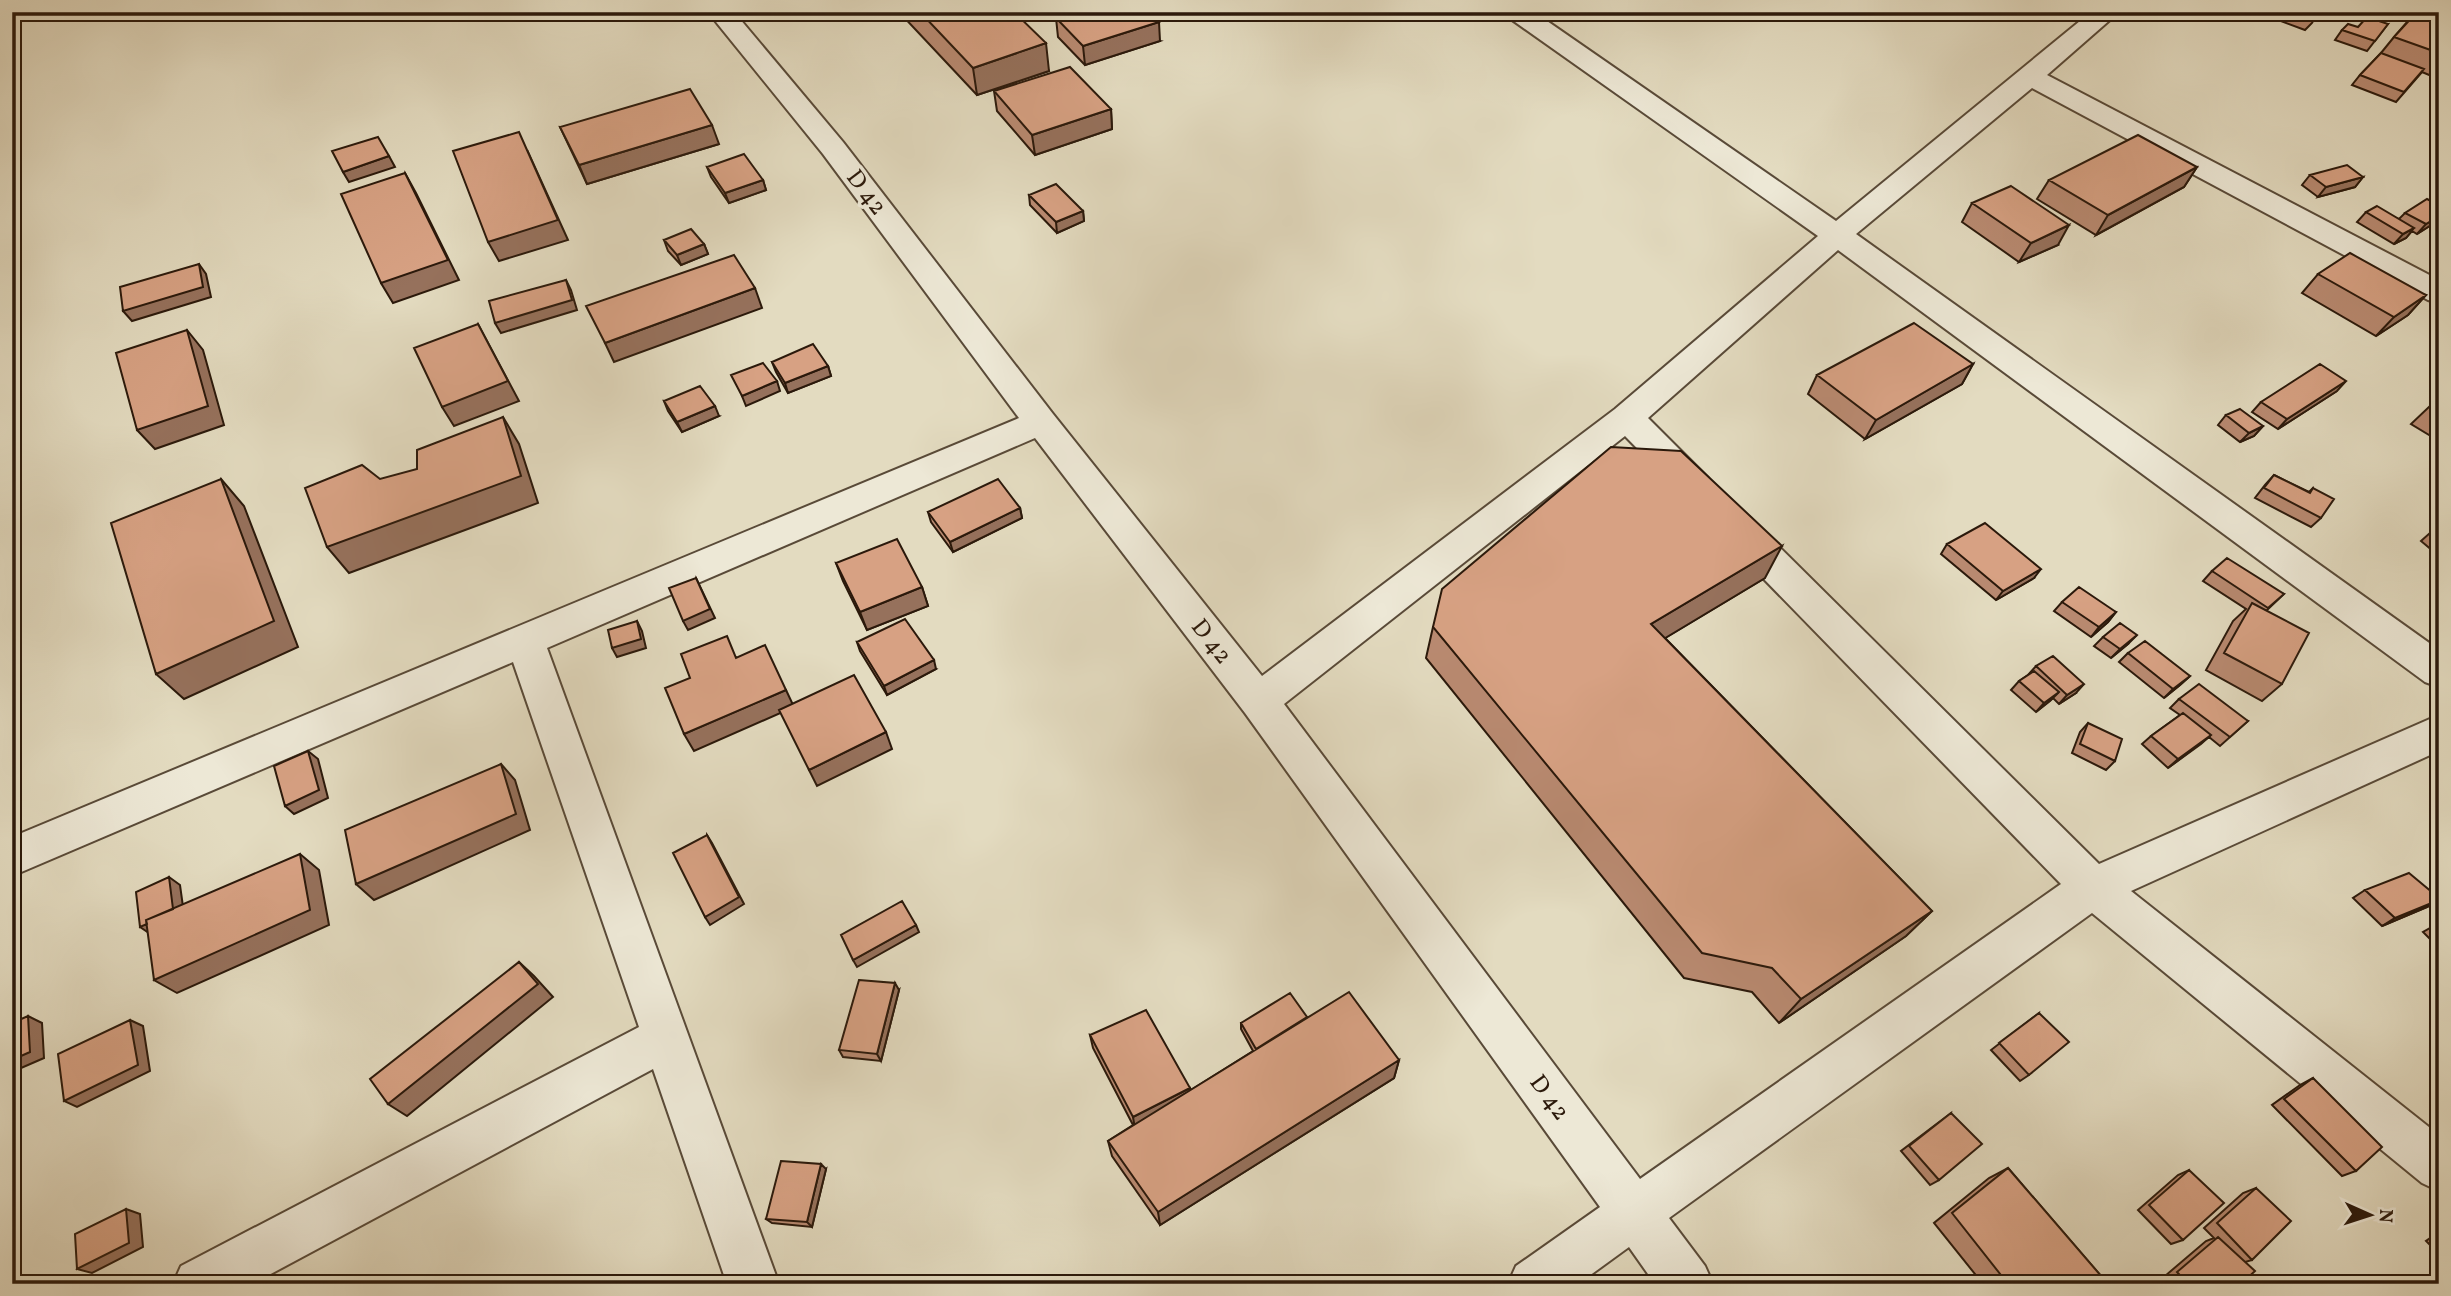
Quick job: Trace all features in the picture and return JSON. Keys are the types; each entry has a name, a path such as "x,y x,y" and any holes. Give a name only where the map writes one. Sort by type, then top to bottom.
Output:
{"street":[{"name":"D 42","path":"720,12 833,148 1041,422 1259,701 1687,1284"},
{"path":"1517,12 1837,235 2439,671"},
{"path":"1259,701 1626,417 1837,235 2106,12"},
{"path":"2030,76 2436,286"},
{"path":"1626,417 2093,887 2439,1166"},
{"path":"12,857 1041,422"},
{"path":"525,640 753,1284"},
{"path":"1534,1284 2093,887 2439,732"},
{"path":"199,1284 666,1038"}],"building":[{"path":"920,12 1014,12 1046,43 973,68"},
{"path":"1075,12 1149,12 1159,22 1083,46 1056,18"},
{"path":"2291,12 2317,12 2318,13 2311,20"},
{"path":"2418,12 2439,12 2439,19"},
{"path":"2416,13 2439,21 2439,53 2394,37"},
{"path":"2367,17 2388,24 2375,41 2342,30 2348,24 2358,27"},
{"path":"2381,53 2424,69 2404,92 2360,75"},
{"path":"1070,67 1111,109 1032,135 994,91"},
{"path":"690,89 712,125 579,165 560,127"},
{"path":"519,132 558,220 488,242 453,151"},
{"path":"2138,135 2197,167 2108,215 2049,180"},
{"path":"378,137 389,156 343,172 332,151"},
{"path":"744,154 763,180 725,193 707,167"},
{"path":"2347,165 2363,177 2326,187 2310,175"},
{"path":"405,173 448,260 381,283 341,194"},
{"path":"1056,184 1083,211 1056,222 1029,195"},
{"path":"2011,186 2069,225 2031,243 1972,203"},
{"path":"2427,199 2439,205 2439,216 2426,224 2405,213"},
{"path":"2377,206 2414,228 2403,234 2366,212"},
{"path":"691,229 704,244 677,255 664,240"},
{"path":"2350,253 2426,295 2394,317 2318,274"},
{"path":"734,255 755,288 605,343 586,306"},
{"path":"199,264 203,287 123,311 120,287"},
{"path":"566,280 572,300 495,323 489,301"},
{"path":"1914,323 1973,364 1876,420 1817,375"},
{"path":"478,324 508,381 442,407 414,348"},
{"path":"187,330 208,406 137,430 116,353"},
{"path":"813,344 828,366 785,383 772,362"},
{"path":"763,363 777,381 742,396 731,375"},
{"path":"2320,364 2346,381 2287,419 2261,402"},
{"path":"700,386 715,406 677,422 664,401"},
{"path":"2439,400 2439,410 2431,405"},
{"path":"2240,409 2263,426 2249,433 2226,415"},
{"path":"503,417 521,476 327,547 305,488 362,465 380,479 417,469 417,450"},
{"path":"1611,447 1681,451 1782,546 1651,624 1932,911 1801,999 1772,968 1702,953 1433,627 1442,589"},
{"path":"2274,475 2310,493 2313,488 2334,499 2321,518 2264,488"},
{"path":"221,479 274,621 156,674 111,523"},
{"path":"998,479 1020,508 950,542 928,512"},
{"path":"1985,523 2041,569 2003,591 1947,544"},
{"path":"2439,529 2439,537 2431,532"},
{"path":"897,539 922,587 860,612 836,563"},
{"path":"2227,558 2284,594 2268,608 2212,571"},
{"path":"696,578 710,609 683,621 669,588"},
{"path":"2079,587 2116,612 2099,627 2062,602"},
{"path":"2252,603 2309,633 2282,684 2224,653"},
{"path":"905,619 934,660 884,686 857,642"},
{"path":"637,621 641,639 612,648 608,630"},
{"path":"2120,623 2137,635 2120,649 2103,637"},
{"path":"727,636 736,658 765,645 786,690 684,734 665,688 690,678 681,654"},
{"path":"2145,641 2190,676 2173,689 2128,653"},
{"path":"2053,656 2084,684 2067,695 2036,666"},
{"path":"2034,671 2059,692 2044,703 2019,681"},
{"path":"854,675 886,732 809,770 779,710"},
{"path":"2199,684 2248,721 2230,737 2179,699"},
{"path":"2183,713 2211,735 2178,759 2151,736"},
{"path":"2088,723 2122,739 2115,761 2080,744"},
{"path":"308,751 319,790 285,806 274,766"},
{"path":"501,764 516,814 356,884 345,830"},
{"path":"707,835 739,897 705,917 673,853"},
{"path":"300,854 310,910 154,980 146,920"},
{"path":"2409,873 2439,900 2395,918 2365,890"},
{"path":"169,877 173,909 146,920 147,924 140,927 136,892"},
{"path":"902,901 916,925 853,960 841,935"},
{"path":"519,962 538,984 388,1104 370,1079"},
{"path":"859,980 895,983 877,1054 839,1050"},
{"path":"1349,992 1399,1060 1158,1212 1108,1141"},
{"path":"1290,993 1307,1017 1256,1049 1241,1023"},
{"path":"1146,1010 1190,1088 1133,1117 1090,1035"},
{"path":"2039,1013 2069,1042 2029,1075 1999,1043"},
{"path":"28,1016 30,1052 12,1060 12,1023"},
{"path":"130,1020 138,1065 64,1101 58,1054"},
{"path":"2313,1078 2382,1147 2356,1171 2284,1099"},
{"path":"1951,1113 1982,1144 1939,1180 1909,1146"},
{"path":"781,1161 821,1164 807,1222 766,1219"},
{"path":"2008,1168 2108,1284 2008,1284 1952,1213"},
{"path":"2189,1170 2224,1203 2183,1240 2149,1205"},
{"path":"2256,1188 2291,1221 2252,1260 2217,1223"},
{"path":"126,1209 129,1243 77,1269 75,1234"},
{"path":"2218,1237 2255,1271 2241,1284 2188,1284 2177,1272"}]}
